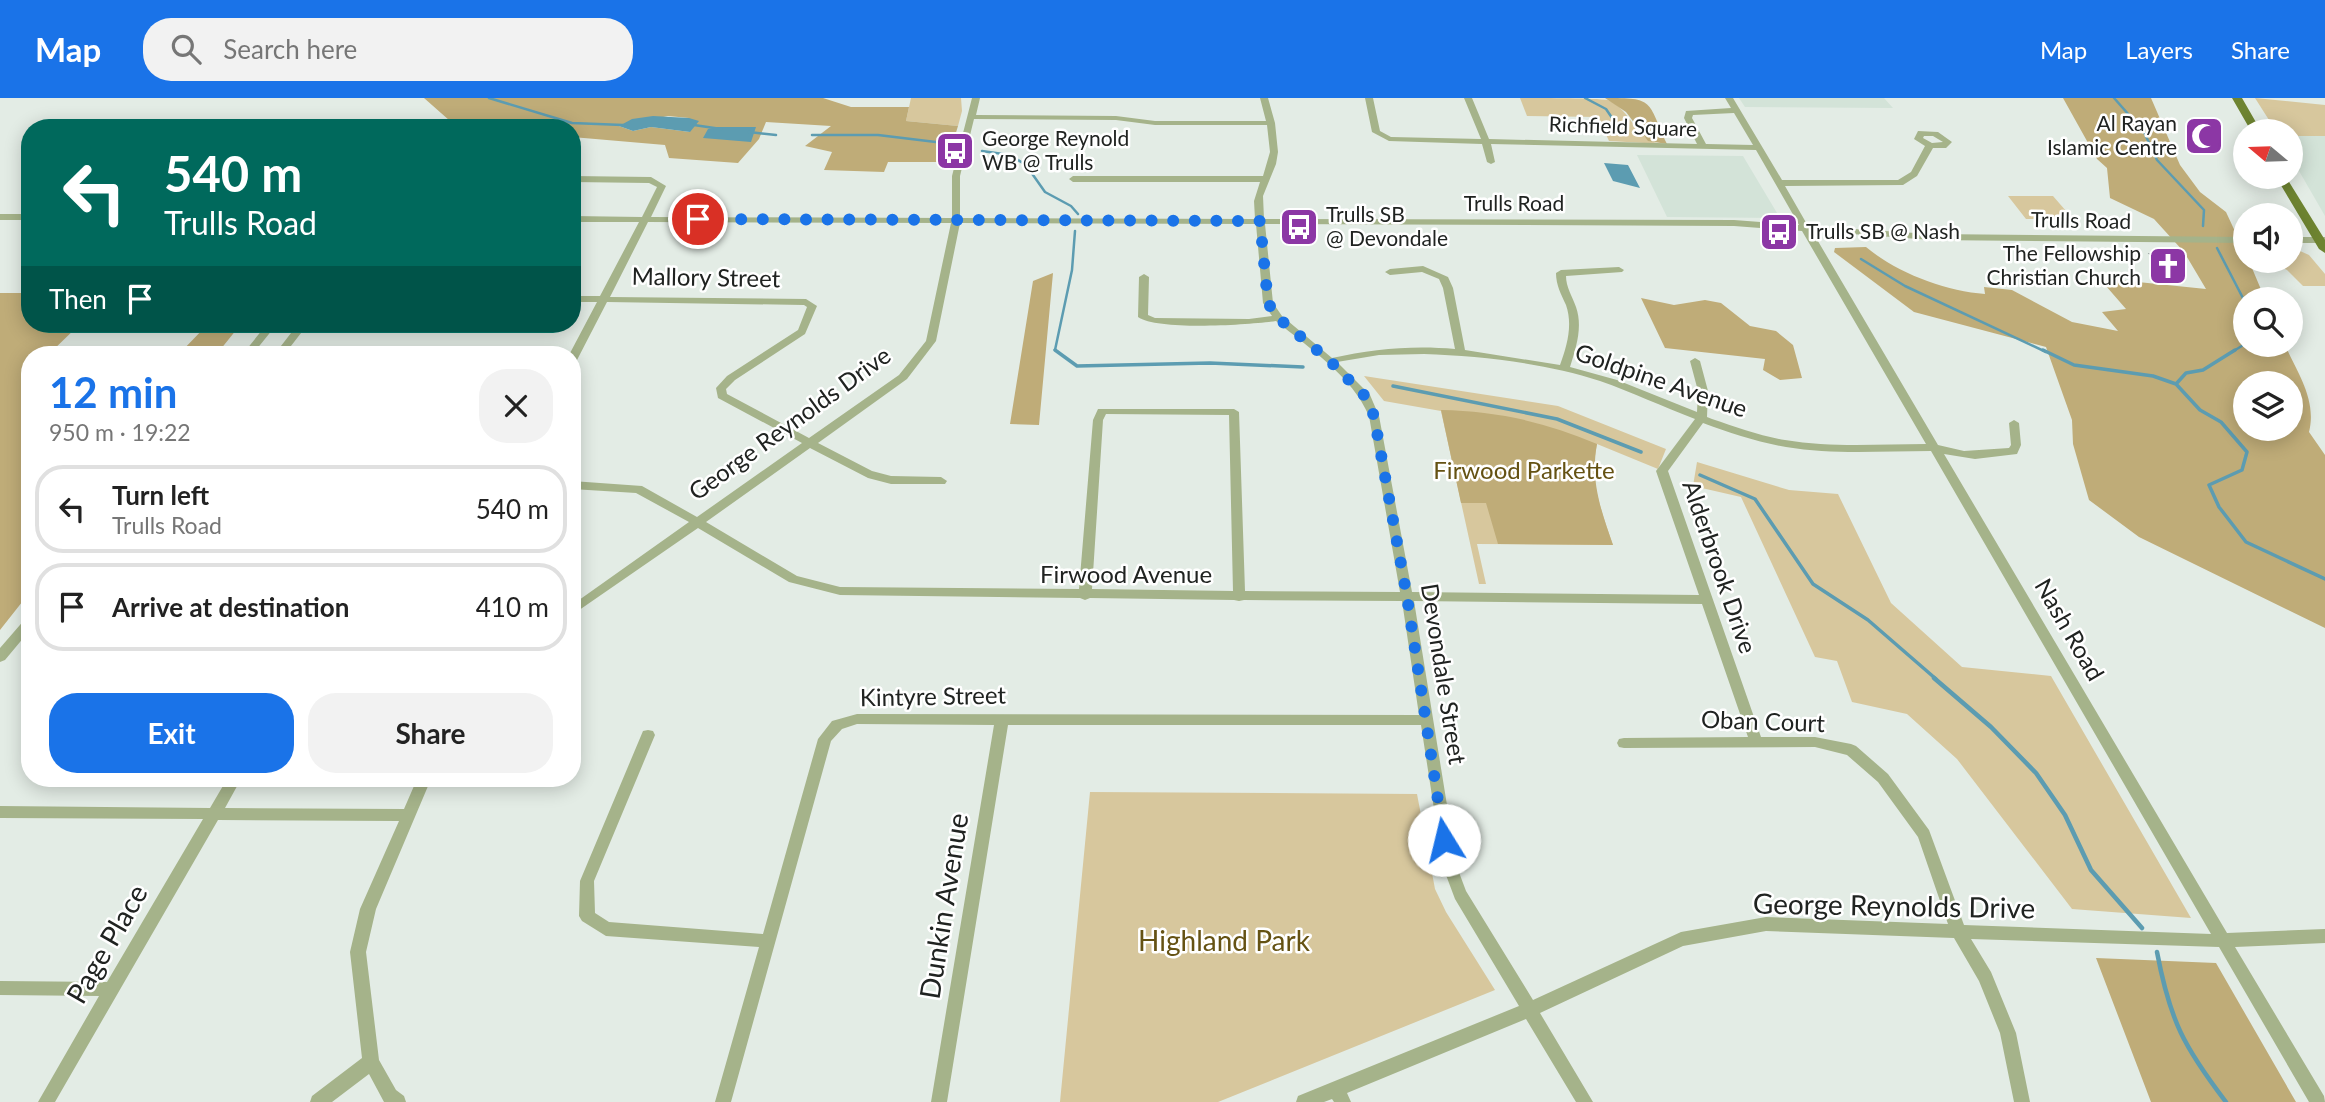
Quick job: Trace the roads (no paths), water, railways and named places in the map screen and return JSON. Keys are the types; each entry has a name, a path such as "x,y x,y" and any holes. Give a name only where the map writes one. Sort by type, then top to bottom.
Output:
{"main road":[{"path":"2237,98 2249,119"},
{"path":"2288,189 2322,243"}],"street":[{"name":"George Reynolds Drive","path":"581,604 903,377 931,341 956,220 956,176 976,98"},
{"path":"1144,277 1143,317 1154,321 1249,322 1278,318 1268,303 1260,221 1260,190 1273,158 1271,123 1264,98"},
{"name":"Richfield Square","path":"1369,98 1377,132 1389,139 1759,148"},
{"path":"1468,98 1491,162"},
{"name":"Nash Road","path":"1729,98 1937,448 2318,1102"},
{"path":"1703,147 1688,118 1689,113 1737,110"},
{"path":"972,117 1116,118 1156,123 1271,123"},
{"path":"1778,183 1900,183 1914,174 1930,145"},
{"path":"1073,178 1266,179"},
{"path":"579,346 661,183 651,180 581,179"},
{"path":"0,217 21,217"},
{"name":"Trulls Road","path":"581,219 1723,223 1931,237 2233,240"},
{"path":"2303,241 2322,243"},
{"path":"1390,272 1423,269 1443,277 1448,288 1460,351"},
{"path":"1564,369 1574,341 1572,311 1560,282 1561,273 1619,270"},
{"name":"Mallory Street","path":"581,299 806,302 812,306 802,332 720,387 722,396 812,442"},
{"name":"Devondale Street","path":"1278,318 1330,361 1366,397 1374,416 1407,597 1450,867 1460,894 1585,1102"},
{"name":"Goldpine Avenue","path":"1330,361 1368,352 1419,348 1460,351 1564,369 1610,381 1770,440 1937,448 1950,453 2013,451 2017,445 2014,423"},
{"path":"1695,361 1703,391 1702,417"},
{"path":"1084,596 1098,420 1102,411 1115,411 1234,412 1239,597"},
{"name":"Alderbrook Drive","path":"1702,417 1662,471 1756,741"},
{"path":"812,442 868,474 891,480 941,481"},
{"name":"Firwood Avenue","path":"581,486 638,489 793,579 840,591 1084,596 1705,600"},
{"path":"0,657 21,632"},
{"name":"Dunkin Avenue","path":"939,1102 1002,718"},
{"name":"Kintyre Street","path":"723,1102 825,739 837,726 857,719 1425,720"},
{"path":"648,735 587,881 587,916 606,929 768,941"},
{"name":"Oban Court","path":"1624,743 1815,742 1851,750 1883,778 1924,834 1959,933"},
{"name":"Page Place","path":"46,1102 229,787"},
{"path":"398,1102 390,1096 371,1062 358,952 368,909 420,787"},
{"path":"0,812 408,815"},
{"name":"George Reynolds Drive","path":"1304,1102 1340,1095 1681,939 1766,924 2224,941 2325,936"},
{"path":"1959,933 1984,977 2008,1033 2022,1102"},
{"path":"0,988 112,989"},
{"path":"318,1102 371,1062"}],"water":[{"path":"653,116 699,121 690,132 651,127 633,131 619,126 632,119"},
{"path":"756,127 751,142 703,138 708,129"},
{"path":"1604,163 1628,165 1640,188 1613,181"}],"waterway":[{"path":"489,98 559,119"},
{"path":"1585,98 1606,109 1621,131"},
{"path":"2114,98 2144,132 2157,160 2204,210 2203,226"},
{"path":"581,123 623,125"},
{"path":"694,125 721,129"},
{"path":"749,132 776,135"},
{"path":"812,135 878,135 944,143"},
{"path":"982,151 1010,155 1026,165 1045,192 1071,206 1078,214"},
{"path":"1055,350 1072,270 1075,231"},
{"path":"2217,248 2237,287"},
{"path":"1861,259 1905,286 2046,352"},
{"path":"1055,350 1077,366 1210,363 1303,367"},
{"path":"2043,350 2074,365 2153,376 2176,384"},
{"path":"2176,384 2186,373 2203,370 2233,351"},
{"path":"2176,384 2200,410 2221,422 2247,452 2242,470 2209,485 2219,507 2246,542 2325,579"},
{"path":"1393,386 1557,419 1641,452"},
{"path":"1700,475 1755,499 1813,584 1868,620 1936,679"},
{"path":"1934,678 1991,727 2036,773 2065,815 2091,870 2142,928"},
{"path":"2157,952 2173,1015 2189,1049 2226,1102"}],"place":[{"name":"Al Rayan Islamic Centre","path":"2204,136"},
{"name":"George Reynold WB @ Trulls","path":"955,151"},
{"name":"Trulls SB @ Devondale","path":"1299,227"},
{"name":"Trulls SB @ Nash","path":"1779,232"},
{"name":"The Fellowship Christian Church","path":"2168,266"}],"park label":[{"name":"Firwood Parkette","path":"1524,471"},
{"name":"Highland Park","path":"1224,941"}]}
